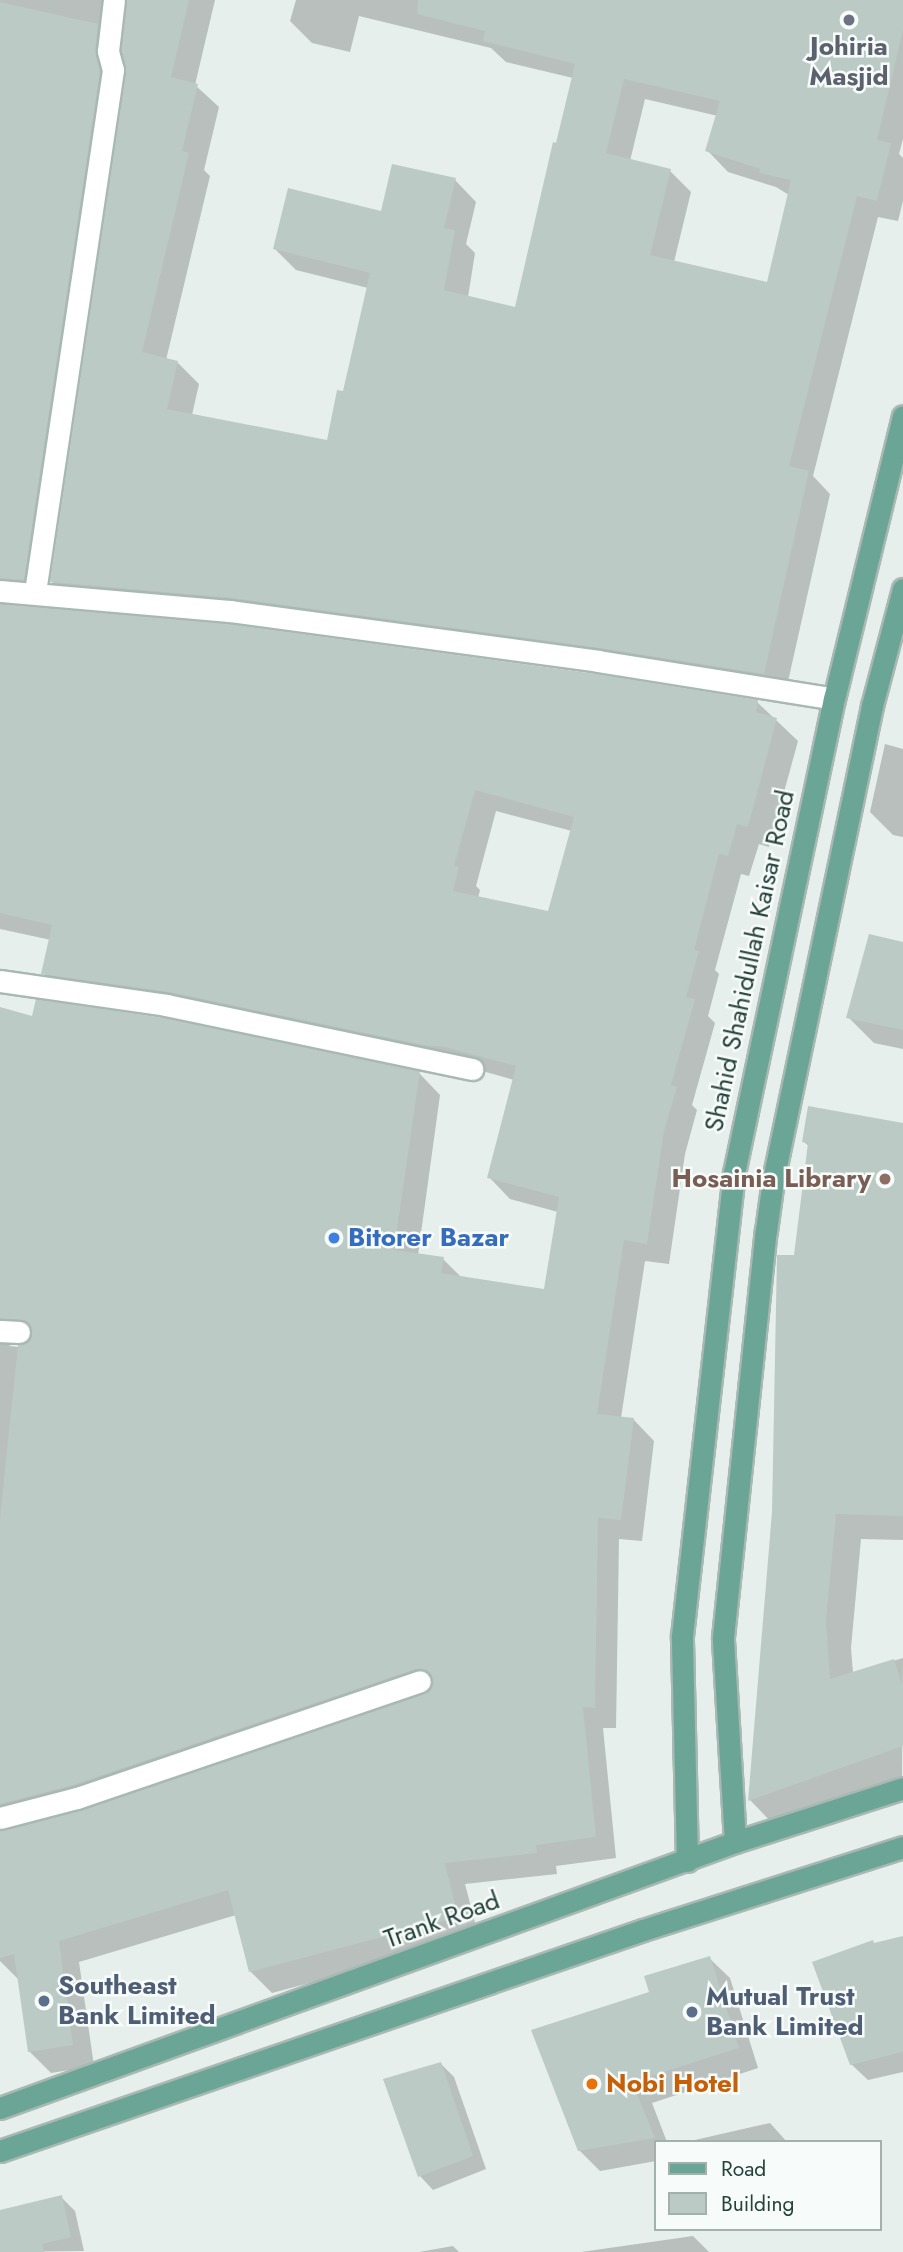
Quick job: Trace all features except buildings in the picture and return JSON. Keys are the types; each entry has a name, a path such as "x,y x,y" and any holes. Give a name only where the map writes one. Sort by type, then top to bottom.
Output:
{"main road":[{"name":"Shahid Shahidullah Kaisar Road","path":"687,1861 682,1636 726,1226 734,1173 834,699 903,416"},
{"path":"734,1842 723,1637 766,1231 774,1180 872,706 903,589"},
{"name":"Trank Road","path":"0,2108 734,1842 903,1788"},
{"path":"0,2151 643,1930 903,1847"}],"street":[{"path":"35,592 113,70 108,51 114,0"},
{"path":"0,591 230,611 598,661 834,699"},
{"path":"0,981 166,1005 471,1069"},
{"path":"0,1818 77,1798 420,1681"}],"place":[{"name":"Johiria Masjid","path":"849,20"},
{"name":"Hosainia Library","path":"885,1179"},
{"name":"Bitorer Bazar","path":"334,1238"},
{"name":"Southeast Bank Limited","path":"44,2001"},
{"name":"Mutual Trust Bank Limited","path":"692,2012"},
{"name":"Nobi Hotel","path":"592,2084"}]}
